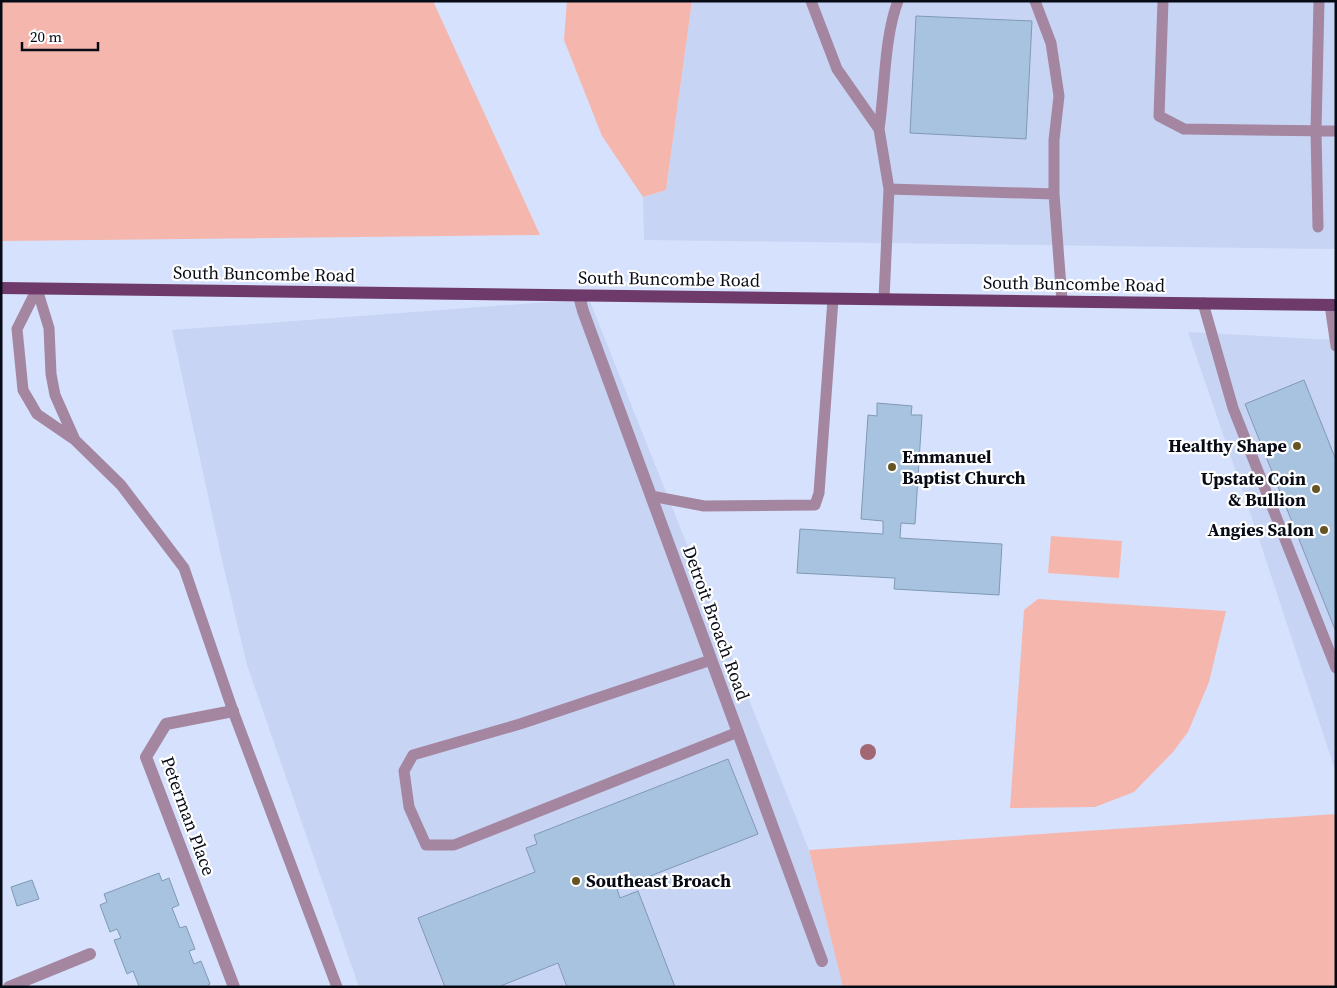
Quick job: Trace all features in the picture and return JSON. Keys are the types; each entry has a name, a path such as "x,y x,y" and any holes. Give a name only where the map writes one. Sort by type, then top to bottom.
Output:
{"main road":[{"name":"South Buncombe Road","path":"1,288 1333,305"}],"street":[{"name":"Detroit Broach Road","path":"579,296 822,961"},
{"name":"Peterman Place","path":"233,711 166,724 146,758 234,987"},
{"path":"9,987 90,954"}],"lane":[{"path":"811,1 837,69 880,129"},
{"path":"884,300 889,189 880,129 889,41 893,13 898,1"},
{"path":"1035,1 1051,43 1060,96 1054,140 1054,194 1062,301"},
{"path":"1163,1 1159,116 1184,129 1336,131"},
{"path":"1318,227 1316,131 1320,1"},
{"path":"889,189 1054,194"},
{"path":"37,289 49,328 51,374 55,395 75,440"},
{"path":"37,289 17,329 23,390 37,414 75,440 121,485 184,568 233,711 337,987"},
{"path":"651,496 704,506 815,504 819,493 833,299"},
{"path":"1203,303 1233,408 1336,668"},
{"path":"1333,305 1336,346"},
{"path":"711,660 520,724 413,755 404,770 409,807 426,845 454,845 738,732"}],"shaded area":[{"path":"1,1 433,1 540,235 1,241"},
{"path":"567,1 692,1 666,190 643,197 602,136 564,40"},
{"path":"692,1 1336,1 1336,249 644,240 643,197 666,190"},
{"path":"589,299 809,850 843,987 359,987 247,665 172,330"},
{"path":"1188,332 1336,340 1336,773 1259,539"},
{"path":"1051,536 1122,541 1119,578 1048,573"},
{"path":"1038,599 1226,611 1209,682 1188,732 1173,752 1134,792 1095,807 1010,808 1024,610"},
{"path":"1336,814 1336,987 843,987 809,850"}],"building":[{"path":"916,16 1032,21 1026,139 910,133"},
{"path":"1304,380 1336,460 1336,632 1245,404"},
{"name":"Emmanuel Baptist Church","path":"877,403 912,406 911,415 922,415 915,524 901,523 900,538 1002,544 999,595 894,589 895,578 797,573 800,529 883,534 883,521 861,519 868,415 877,416"},
{"name":"Southeast Broach","path":"728,759 758,834 617,889 620,898 638,891 675,987 567,987 558,963 498,987 445,987 418,918 535,872 526,848 537,844 534,835"},
{"path":"159,873 162,881 169,878 179,905 172,908 180,928 186,926 195,949 189,951 194,964 201,961 210,984 208,987 135,987 139,986 133,971 127,974 114,940 121,938 117,929 110,932 100,905 107,902 104,894"},
{"path":"32,880 39,899 17,906 11,887"}],"place":[{"name":"Healthy Shape","path":"1297,446"},
{"name":"Emmanuel Baptist Church","path":"892,467"},
{"name":"Upstate Coin & Bullion","path":"1316,489"},
{"name":"Angies Salon","path":"1324,530"},
{"name":"Southeast Broach","path":"576,881"}]}
